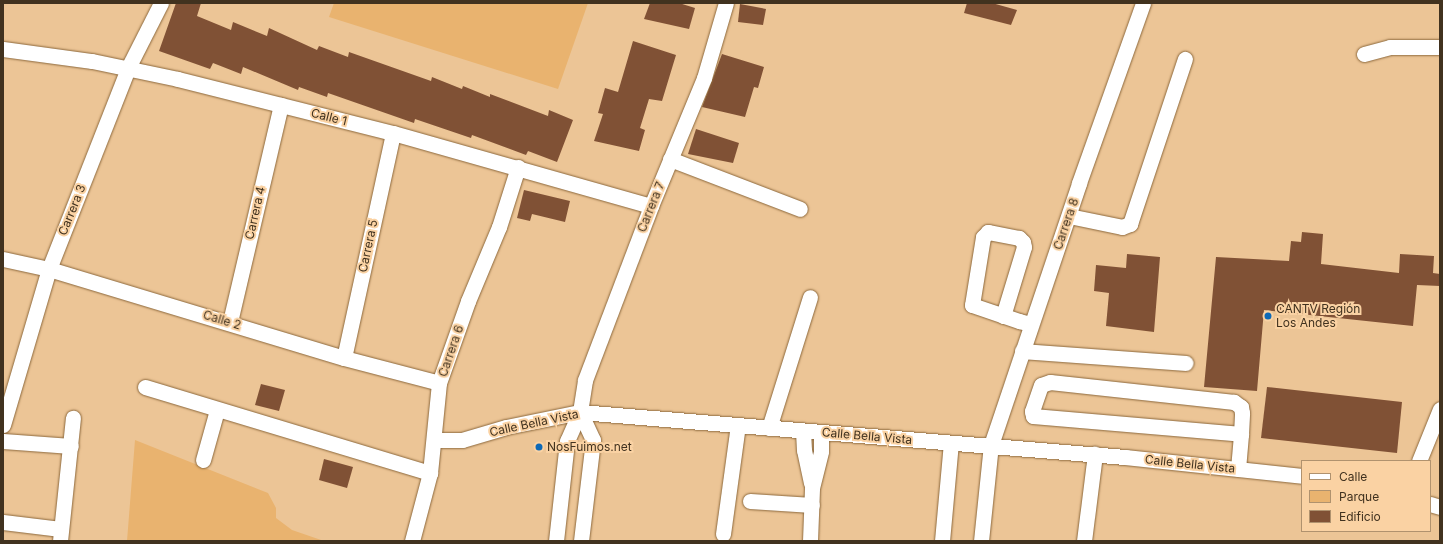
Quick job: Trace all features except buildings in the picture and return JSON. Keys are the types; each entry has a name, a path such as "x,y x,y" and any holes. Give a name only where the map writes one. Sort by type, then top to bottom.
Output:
{"street":[{"name":"Carrera 3","path":"3,425 49,269 128,68 161,3"},
{"name":"Carrera 7","path":"556,541 567,441 580,412 585,380 651,206 704,78 726,3"},
{"name":"Carrera 8","path":"981,541 991,445 1022,350 1069,216 1073,182 1143,3"},
{"path":"1364,54 1390,47 1440,47"},
{"name":"Calle 1","path":"3,49 128,68 281,105 393,133 651,206"},
{"path":"1069,216 1122,227 1130,224 1185,59"},
{"name":"Carrera 4","path":"230,322 281,105"},
{"name":"Carrera 5","path":"344,358 393,133"},
{"path":"670,159 800,209"},
{"name":"Carrera 6","path":"412,541 430,473 435,440 439,383 468,302 499,227 518,168"},
{"path":"1003,316 1024,247 1020,238 988,232 983,237 972,304 1003,316 1031,324"},
{"name":"Calle 2","path":"3,259 49,269 230,322 344,358 439,383"},
{"path":"769,428 810,297"},
{"path":"1022,350 1186,363"},
{"path":"1238,469 1241,434 1242,413 1241,408 1234,402 1050,382 1041,385 1032,411 1034,416 1241,434"},
{"path":"145,387 217,410 430,473"},
{"path":"1420,460 1440,409"},
{"path":"203,460 217,410"},
{"path":"580,412 593,440 581,541"},
{"name":"Calle Bella Vista","path":"435,440 462,440 506,427 580,412 1095,454 1301,476"},
{"path":"3,522 61,535 73,418"},
{"path":"724,534 738,425"},
{"path":"803,431 804,450 812,488 810,541"},
{"path":"812,488 821,451 821,432"},
{"path":"3,441 71,446"},
{"path":"942,541 952,443"},
{"path":"1084,541 1095,454"},
{"path":"750,501 812,505"}],"green space":[{"path":"334,3 588,3 558,89 329,17"},
{"path":"135,440 268,493 276,508 276,518 292,530 324,541 127,541"}],"place":[{"name":"CANTV Región Los Andes","path":"1268,316"},
{"name":"NosFuimos.net","path":"539,447"}]}
